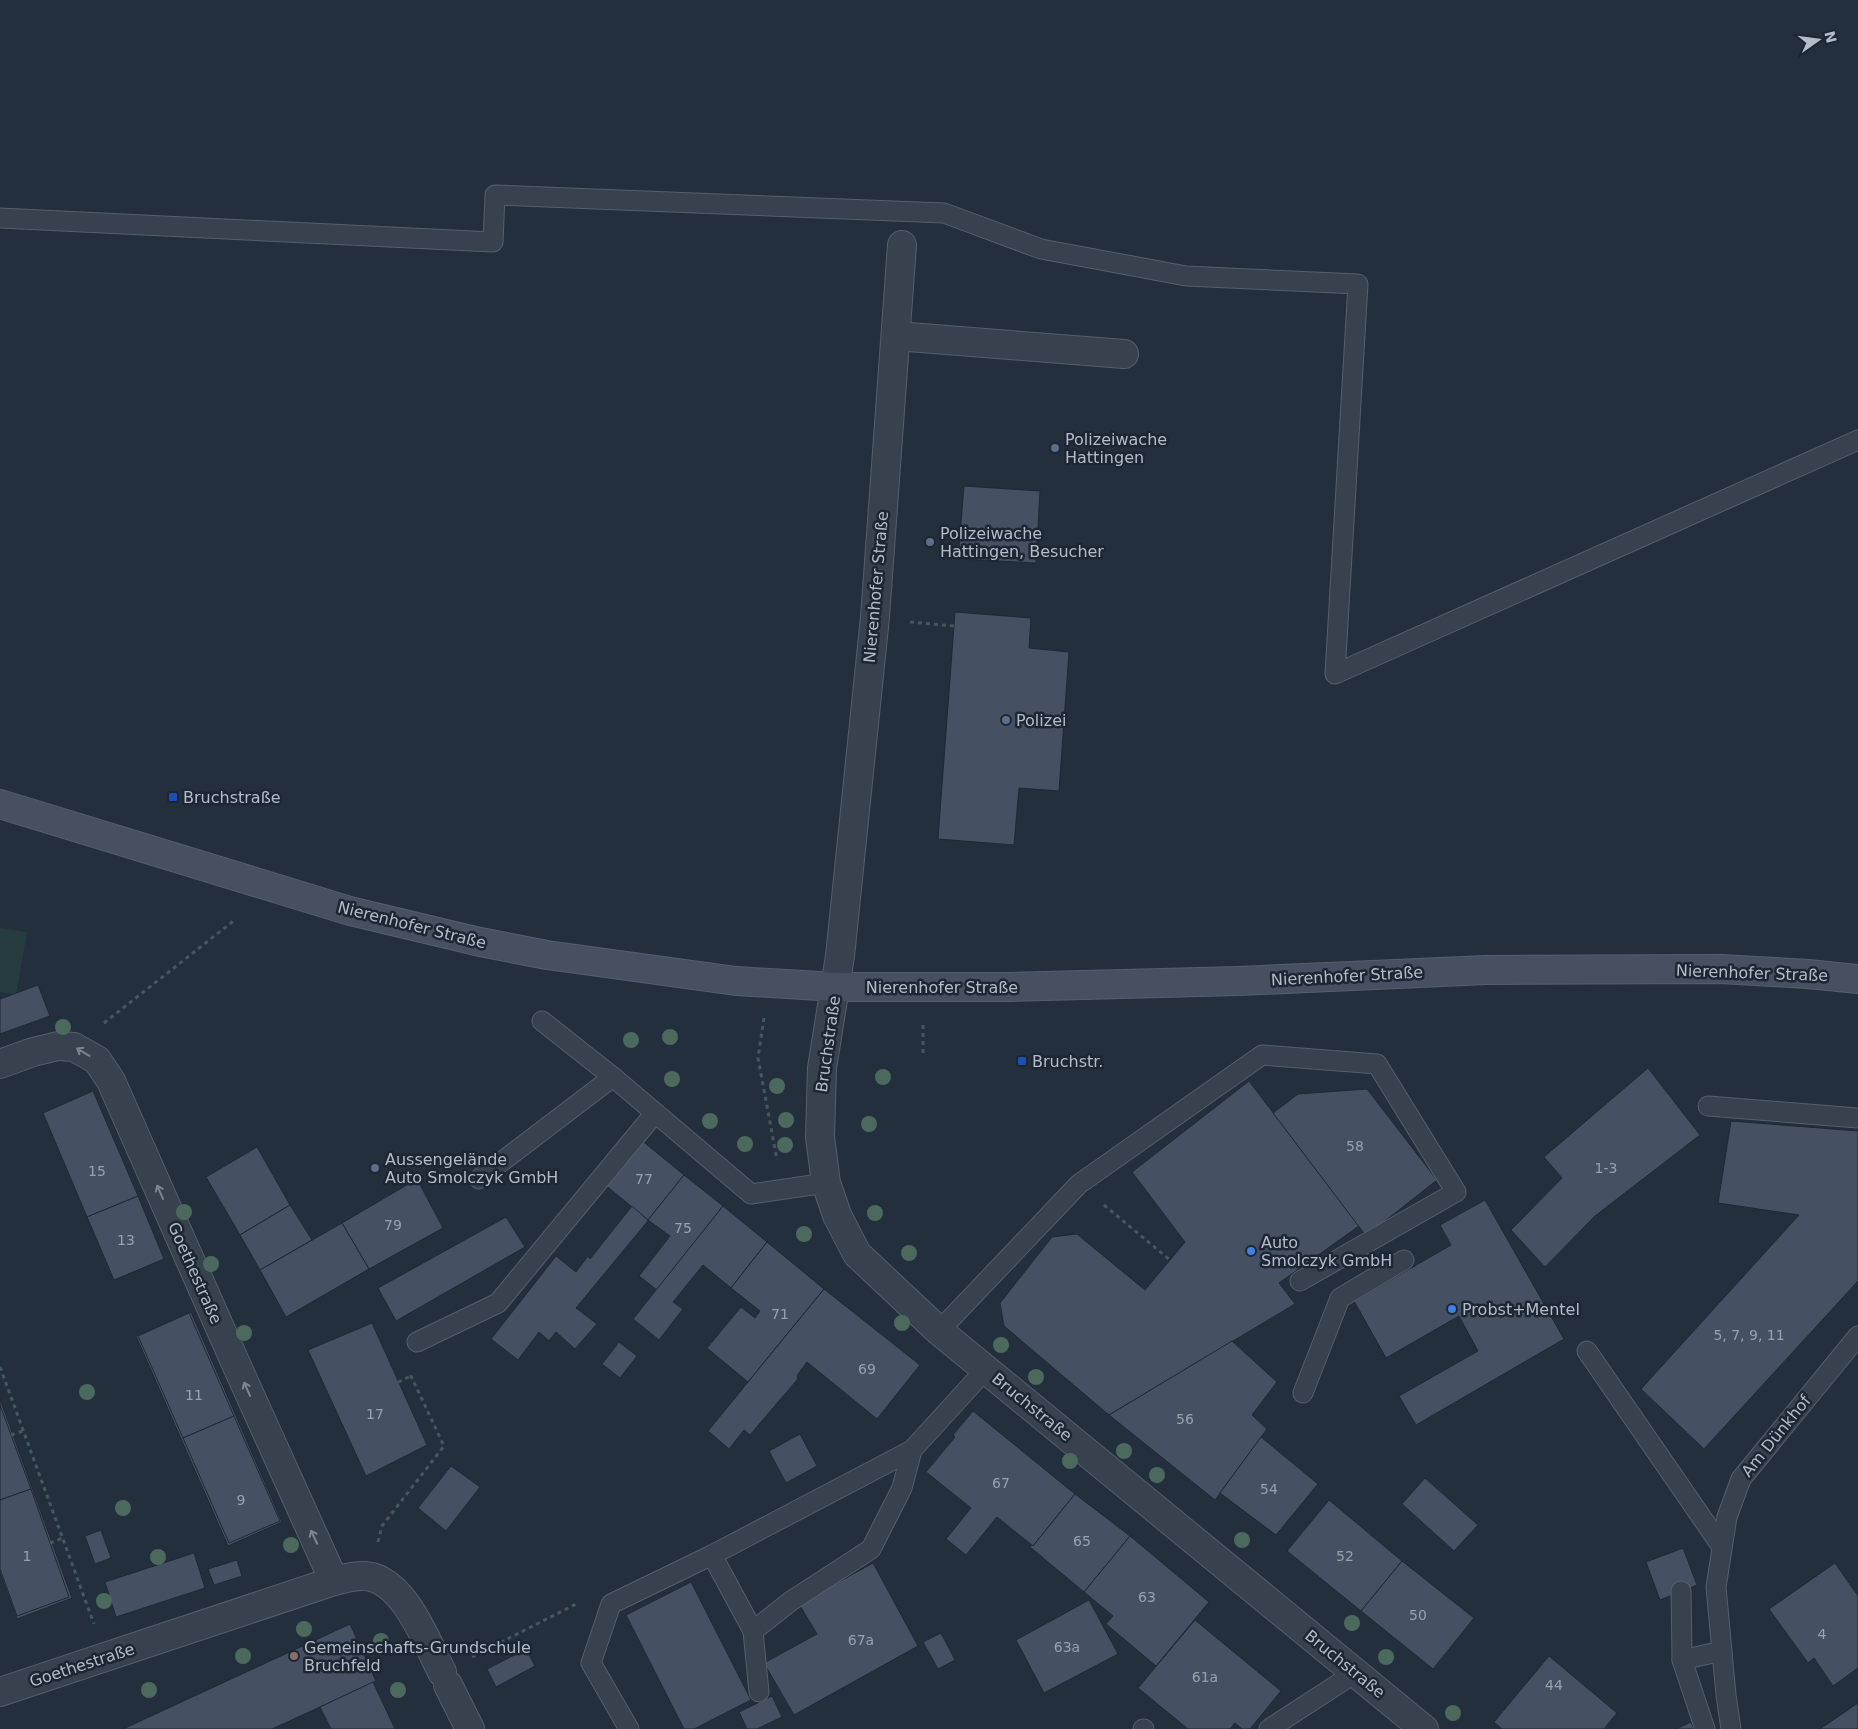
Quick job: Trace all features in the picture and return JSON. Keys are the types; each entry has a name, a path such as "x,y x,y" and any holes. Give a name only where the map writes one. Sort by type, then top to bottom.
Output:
{"main road":[{"name":"Nierenhofer Straße","path":"0,804 350,911 471,940 547,955 691,976 836,987 1011,987 1239,981 1486,970 1720,969 1858,979"}],"street":[{"name":"Nierenhofer Straße","path":"836,987 875,618 902,245"},
{"path":"896,336 1124,354"},
{"name":"Bruchstraße","path":"836,987 822,1068 820,1137 826,1183 837,1215 857,1254 939,1331 1424,1729"},
{"path":"0,1064 33,1052 58,1046 74,1047"},
{"name":"Goethestraße","path":"74,1047 97,1060 111,1081 334,1581"},
{"name":"Goethestraße","path":"0,1692 334,1581 356,1576 373,1577"},
{"path":"373,1577 388,1585 406,1603 470,1729"}],"lane":[{"path":"0,218 492,242 496,196 944,213 1041,249 1186,276 1358,284 1335,674 1858,440"},
{"path":"542,1021 751,1194 826,1183"},
{"path":"939,1331 1078,1184 1262,1055 1377,1064 1456,1192 1300,1281"},
{"path":"479,1179 612,1077"},
{"path":"1708,1106 1858,1118"},
{"path":"417,1342 498,1303 655,1113"},
{"path":"1303,1392 1340,1298 1404,1260"},
{"name":"Am Dünkhof","path":"1731,1729 1716,1587 1727,1517 1741,1479 1858,1336"},
{"path":"1588,1351 1722,1546"},
{"path":"629,1729 591,1663 612,1604 712,1555 912,1450 986,1370"},
{"path":"753,1631 791,1601 870,1549 902,1488 912,1450"},
{"path":"712,1555 753,1631 759,1692"},
{"path":"1681,1591 1682,1660 1705,1729"},
{"path":"1682,1660 1722,1651"},
{"path":"1269,1729 1355,1673"}],"path":[{"path":"875,618 954,626"},
{"path":"74,1047 236,919"},
{"path":"768,983 758,1058 782,1190"},
{"path":"1078,1184 1170,1260"},
{"path":"373,1577 375,1550 382,1526 444,1446 411,1376 417,1342"},
{"path":"0,1367 106,1657"},
{"path":"398,1382 411,1376"},
{"path":"11,1435 23,1431"},
{"path":"50,1543 62,1538"}],"green space":[{"path":"0,928 27,932 16,995 0,992"}],"building":[{"path":"964,486 1040,491 1036,563 958,559"},
{"name":"Polizei","path":"955,612 1031,618 1029,648 1069,652 1059,791 1019,788 1014,845 938,839"},
{"path":"38,985 50,1016 0,1034 0,999"},
{"path":"1648,1068 1700,1135 1595,1216 1545,1267 1511,1230 1562,1178 1544,1157"},
{"name":"Auto Smolczyk GmbH","path":"1249,1081 1359,1226 1279,1283 1295,1304 1109,1415 1004,1326 1000,1303 1052,1237 1077,1234 1145,1290 1185,1242 1132,1172"},
{"path":"1367,1089 1437,1180 1366,1236 1273,1113 1298,1094"},
{"path":"93,1091 138,1196 87,1217 43,1113"},
{"path":"1731,1121 1858,1131 1858,1281 1704,1449 1641,1389 1799,1215 1718,1203"},
{"path":"640,1139 684,1175 648,1220 604,1184"},
{"path":"257,1147 290,1205 240,1235 206,1177"},
{"path":"684,1175 723,1206 657,1290 639,1276 670,1236 648,1220"},
{"path":"417,1179 443,1228 369,1269 342,1223"},
{"path":"138,1196 164,1259 114,1280 87,1217"},
{"name":"Probst+Mentel","path":"1485,1200 1564,1339 1416,1425 1399,1396 1478,1351 1459,1316 1386,1358 1354,1301 1451,1245 1440,1225"},
{"path":"290,1205 312,1240 260,1270 240,1235"},
{"path":"632,1206 648,1220 576,1308 597,1324 575,1349 556,1332 549,1341 539,1332 518,1360 491,1339 556,1256 576,1272 588,1256 590,1259"},
{"path":"723,1206 767,1242 731,1288 703,1265 673,1302 683,1309 659,1340 633,1319"},
{"path":"506,1217 525,1247 396,1321 378,1288"},
{"path":"342,1223 369,1269 286,1317 260,1270"},
{"path":"767,1242 824,1289 748,1382 707,1348 741,1307 755,1318 760,1311 731,1288"},
{"path":"824,1289 920,1365 877,1419 807,1362 798,1374 797,1380 750,1435 744,1430 729,1449 708,1431"},
{"path":"191,1312 282,1522 228,1546 136,1336"},
{"path":"189,1313 234,1416 183,1438 138,1336"},
{"path":"372,1323 427,1445 366,1476 308,1350"},
{"path":"1232,1341 1277,1382 1252,1415 1267,1429 1215,1500 1109,1415"},
{"path":"619,1342 637,1356 620,1378 602,1364"},
{"path":"0,1399 72,1598 17,1619 0,1573"},
{"path":"0,1405 31,1489 0,1500"},
{"path":"973,1411 1075,1494 1033,1546 997,1517 966,1555 946,1539 971,1508 926,1472 955,1437 953,1435"},
{"path":"234,1416 280,1521 229,1543 183,1438"},
{"path":"800,1434 817,1466 786,1483 769,1451"},
{"path":"1261,1437 1318,1484 1276,1535 1220,1493"},
{"path":"451,1466 480,1487 446,1531 418,1508"},
{"path":"1425,1478 1478,1525 1454,1551 1402,1504"},
{"path":"31,1489 69,1597 17,1616 0,1569 0,1500"},
{"path":"1075,1494 1130,1536 1084,1592 1030,1547 1033,1546"},
{"path":"1329,1500 1402,1561 1361,1611 1287,1551"},
{"path":"101,1530 111,1558 95,1564 85,1536"},
{"path":"1130,1536 1209,1602 1156,1666 1106,1624 1113,1616 1084,1592"},
{"path":"1683,1548 1697,1585 1660,1600 1646,1562"},
{"path":"194,1553 205,1588 116,1617 105,1582"},
{"path":"237,1560 242,1576 214,1585 208,1569"},
{"path":"1402,1561 1474,1618 1433,1669 1361,1611"},
{"path":"873,1563 918,1646 794,1715 764,1663 817,1634 799,1604"},
{"path":"1835,1563 1858,1596 1858,1668 1833,1686 1814,1658 1808,1663 1769,1609"},
{"path":"691,1582 751,1700 694,1729 684,1729 626,1615"},
{"path":"1089,1600 1118,1654 1044,1693 1016,1640"},
{"path":"1195,1620 1281,1691 1250,1729 1242,1729 1235,1723 1230,1729 1188,1729 1138,1688"},
{"path":"350,1624 376,1681 320,1707 272,1729 123,1729"},
{"path":"941,1633 955,1660 938,1669 923,1642"},
{"path":"526,1649 535,1666 496,1687 487,1669"},
{"path":"1549,1656 1617,1713 1604,1729 1502,1729 1494,1722"},
{"path":"373,1682 395,1729 331,1729 320,1707"},
{"path":"772,1696 782,1717 757,1729 747,1729 739,1712"},
{"path":"1858,1703 1858,1729 1820,1729"},
{"path":"1691,1722 1694,1729 1676,1729"}],"place":[{"name":"Polizeiwache Hattingen","path":"1055,448"},
{"name":"Polizeiwache Hattingen, Besucher","path":"930,542"},
{"name":"Polizei","path":"1006,720"},
{"name":"Bruchstraße","path":"173,797"},
{"name":"Bruchstr.","path":"1022,1061"},
{"name":"Aussengelände Auto Smolczyk GmbH","path":"375,1168"},
{"name":"Auto Smolczyk GmbH","path":"1251,1251"},
{"name":"Probst+Mentel","path":"1452,1309"},
{"name":"Gemeinschafts-Grundschule Bruchfeld","path":"294,1656"}]}
